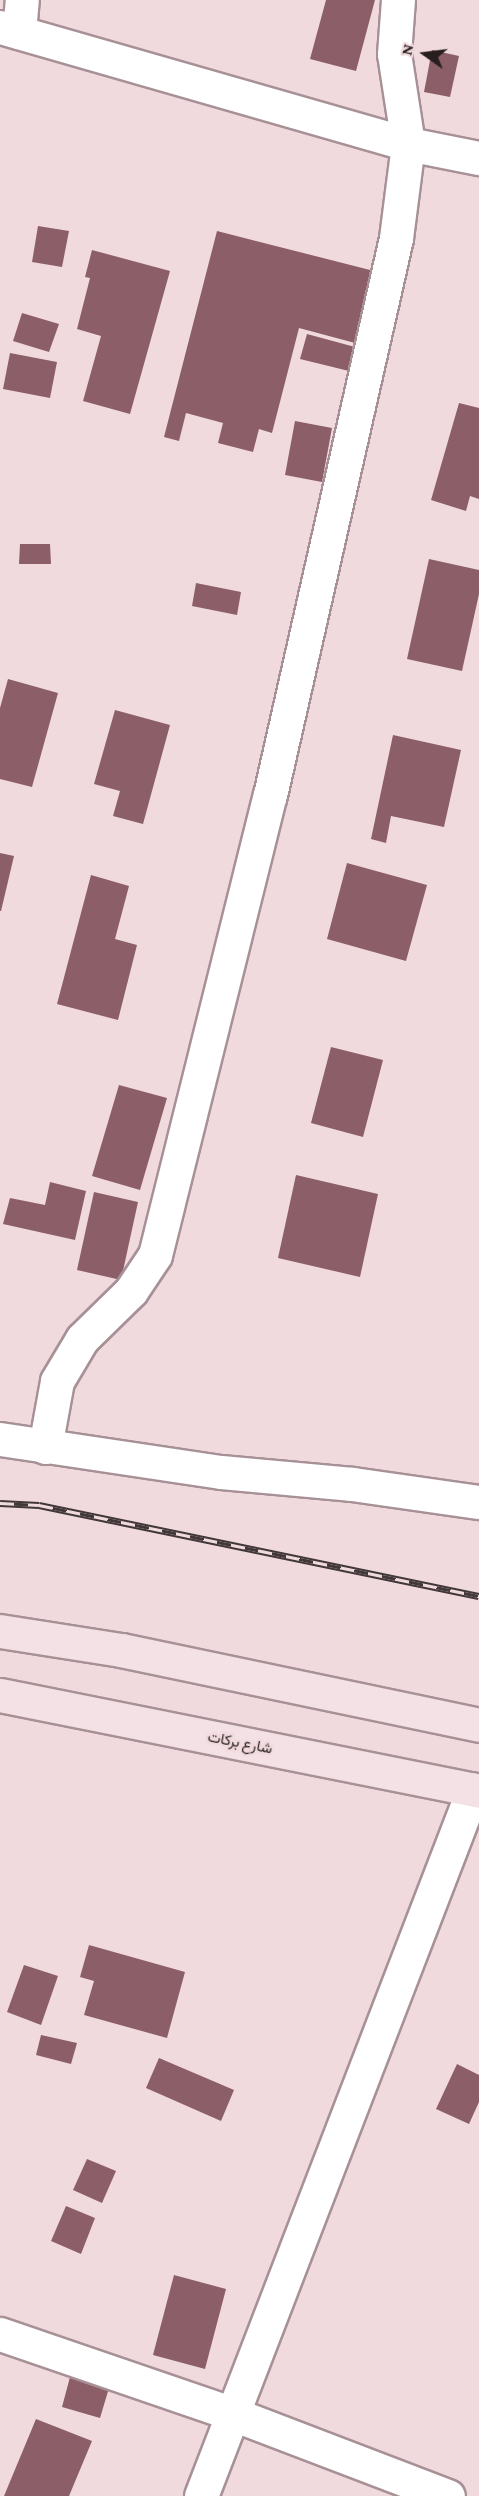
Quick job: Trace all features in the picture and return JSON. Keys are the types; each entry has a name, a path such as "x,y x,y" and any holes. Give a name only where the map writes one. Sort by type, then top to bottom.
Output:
{"main road":[{"path":"0,1631 121,1650 479,1725"},
{"name":"شارع بركات","path":"0,1695 476,1791"}],"street":[{"path":"22,0 10,30 408,144 479,158"},
{"path":"45,1447 57,1381 81,1339 131,1291 155,1255 270,795 349,459 396,238 408,144 394,54 398,0"},
{"path":"0,1438 45,1447 479,1502"},
{"path":"201,2496 476,1791"},
{"path":"0,2334 232,2414 448,2496"}],"building":[{"path":"326,0 375,0 356,71 310,59"},
{"path":"432,50 459,56 450,97 424,92"},
{"path":"38,226 69,231 62,267 32,262"},
{"path":"217,231 374,271 355,343 299,328 272,433 259,429 253,452 218,443 223,423 186,413 179,441 164,437"},
{"path":"92,250 170,271 130,414 83,401 101,336 77,329 90,278 85,277"},
{"path":"22,313 59,324 49,352 13,341"},
{"path":"307,334 355,347 349,371 300,359"},
{"path":"10,353 57,362 50,398 3,389"},
{"path":"459,403 479,408 479,499 470,496 466,511 431,500"},
{"path":"295,421 332,428 322,482 285,475"},
{"path":"20,544 50,544 51,564 19,564"},
{"path":"429,559 479,570 479,594 462,671 407,659"},
{"path":"196,583 241,592 237,615 192,606"},
{"path":"8,679 58,693 32,787 0,779 0,708"},
{"path":"115,710 170,725 143,824 113,816 120,791 94,784"},
{"path":"393,735 461,750 444,827 391,816 386,843 371,839"},
{"path":"0,853 14,856 1,911 0,911"},
{"path":"347,863 427,885 406,961 327,939"},
{"path":"91,875 129,886 115,939 137,945 118,1020 57,1004"},
{"path":"331,1047 383,1060 363,1137 311,1123"},
{"path":"119,1085 167,1098 140,1190 92,1176"},
{"path":"296,1175 378,1194 360,1277 278,1258"},
{"path":"50,1182 86,1191 75,1240 3,1224 10,1198 45,1205"},
{"path":"94,1192 138,1202 121,1280 77,1270"},
{"path":"89,1945 185,1972 167,2038 84,2015 94,1981 80,1977"},
{"path":"24,1965 58,1976 41,2025 7,2012"},
{"path":"41,2035 77,2043 71,2064 36,2055"},
{"path":"159,2058 234,2090 221,2121 146,2088"},
{"path":"457,2064 479,2075 479,2102 469,2124 436,2109"},
{"path":"87,2159 116,2171 102,2203 73,2190"},
{"path":"66,2206 95,2218 81,2254 51,2241"},
{"path":"174,2275 226,2289 205,2369 153,2355"},
{"path":"70,2377 109,2388 100,2418 62,2407"},
{"path":"36,2419 92,2441 69,2496 4,2496"}],"railway":[{"path":"0,1503 39,1505 479,1596"}]}
